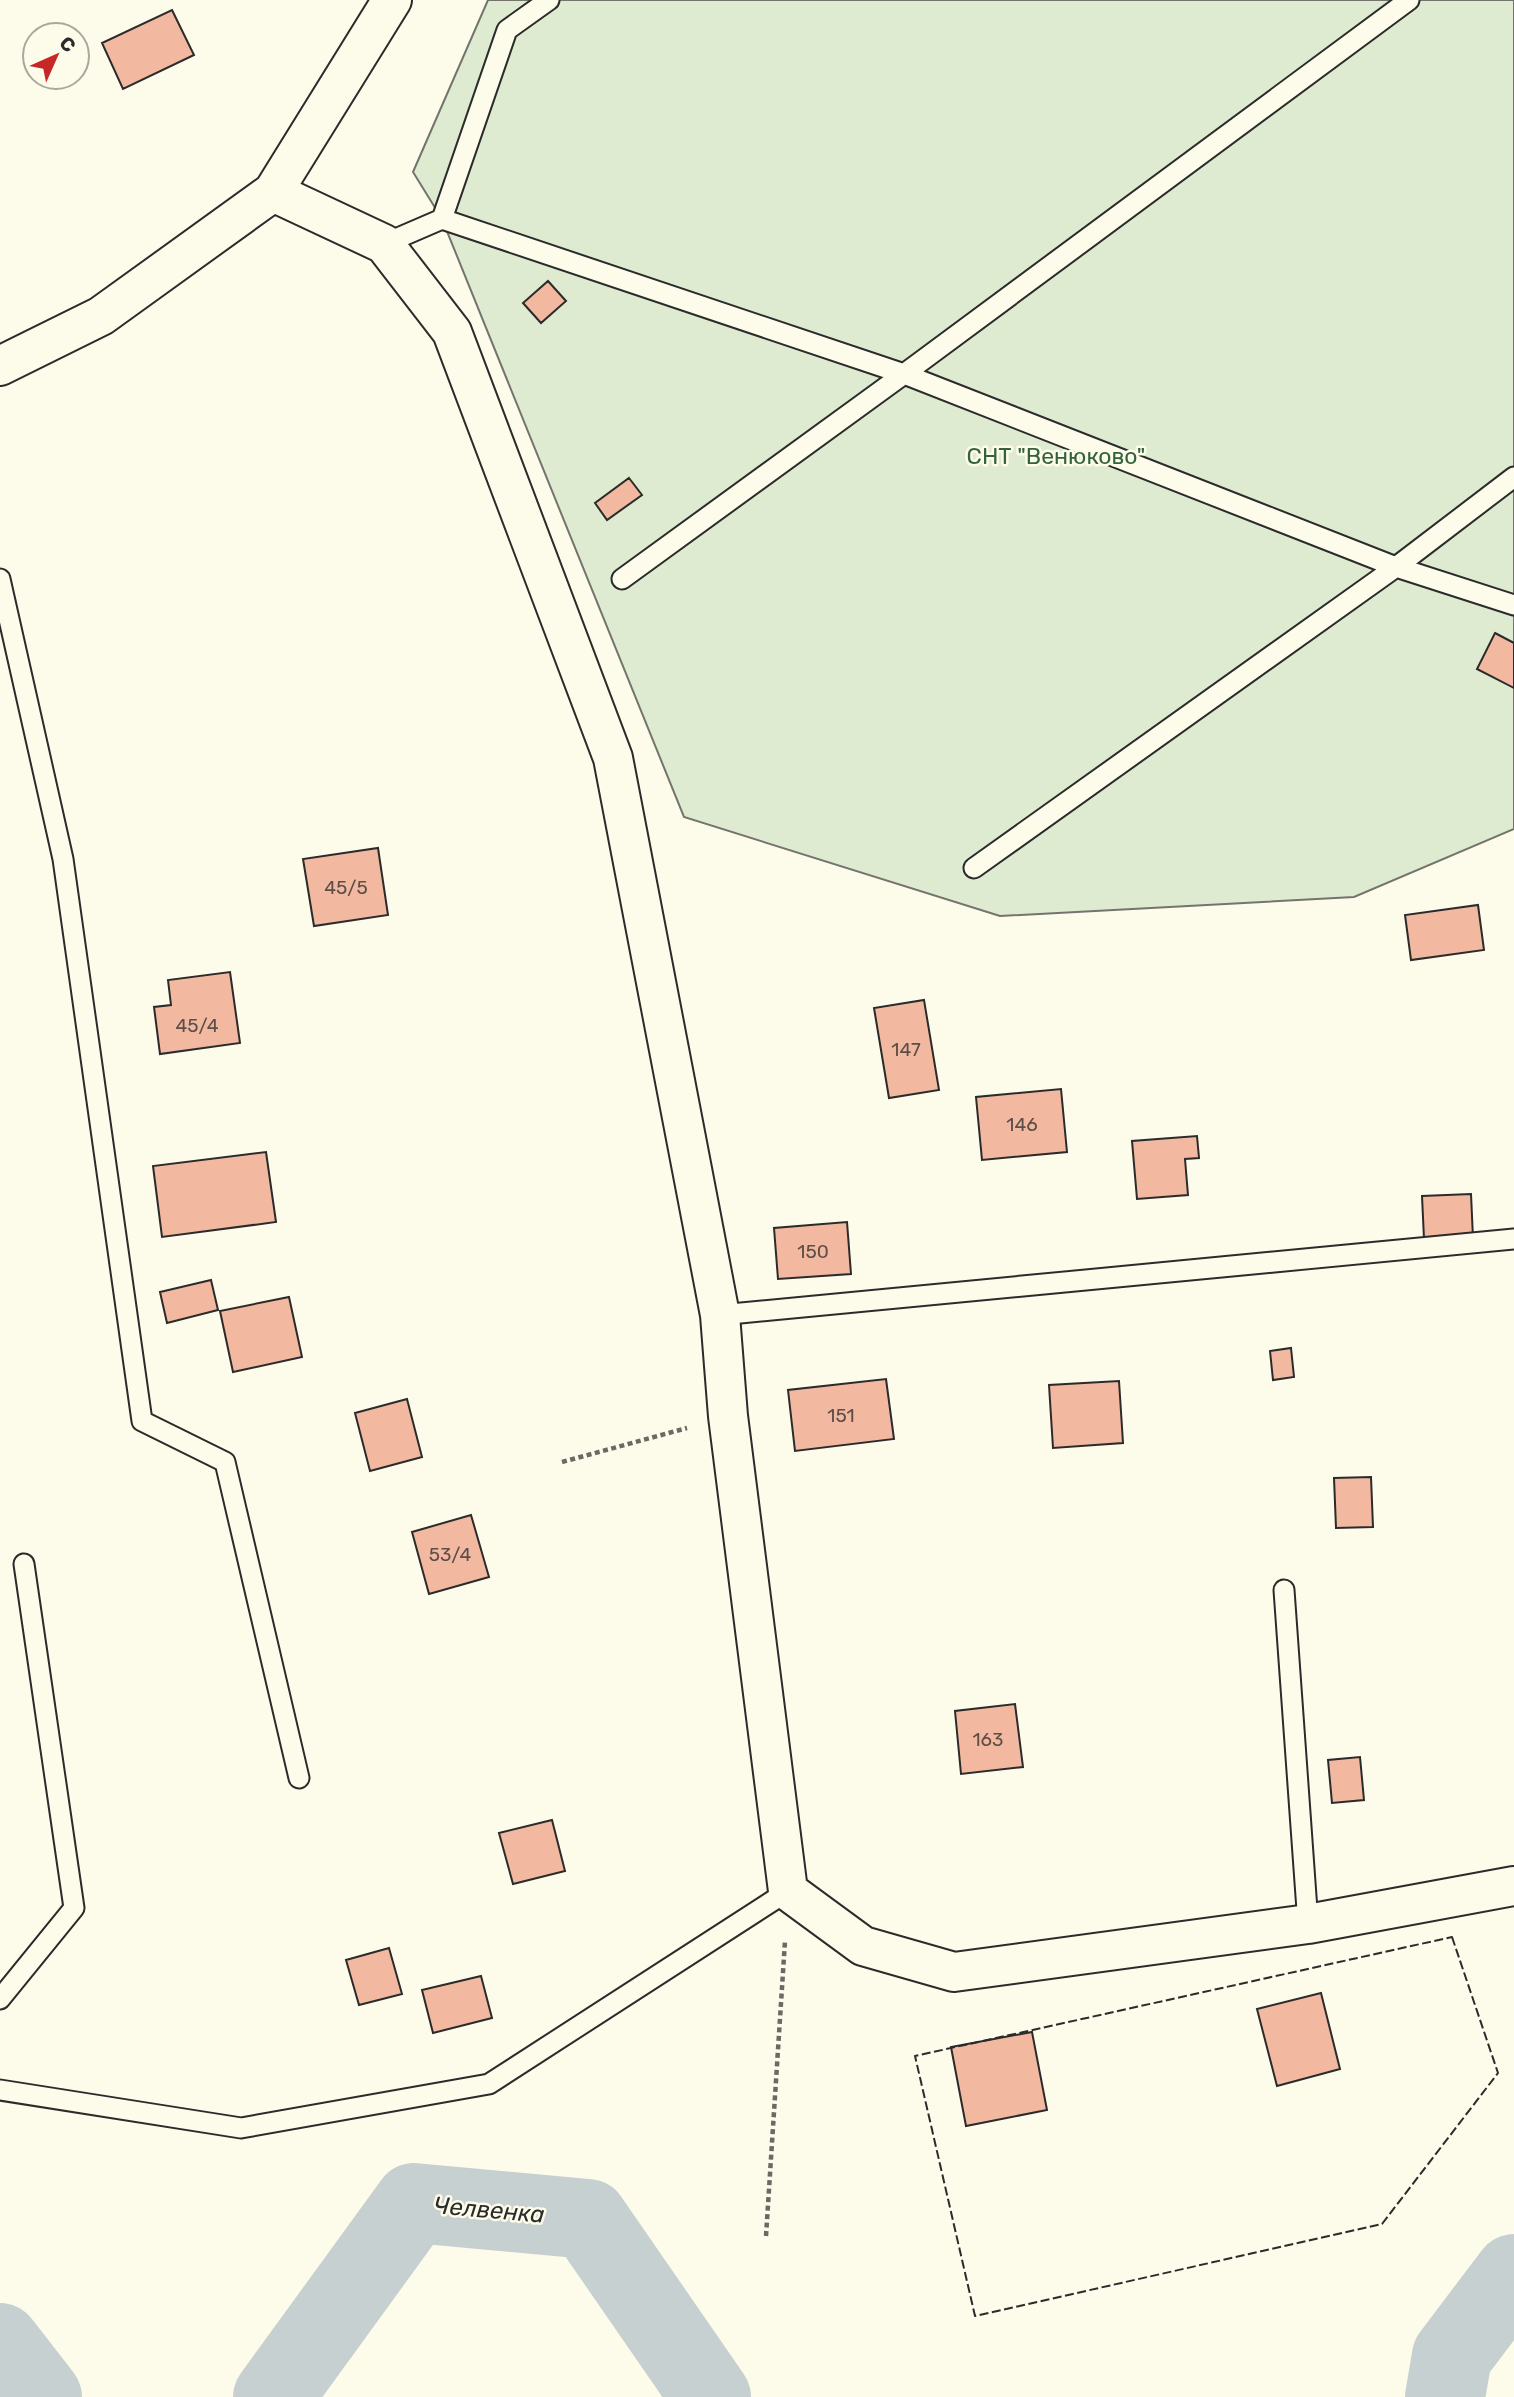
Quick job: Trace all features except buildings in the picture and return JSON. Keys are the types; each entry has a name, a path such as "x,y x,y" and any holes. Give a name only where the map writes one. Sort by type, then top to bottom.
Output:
{"street":[{"path":"0,366 101,316 273,192 386,3"},
{"path":"273,192 384,244 452,332 613,758 720,1315 728,1416 788,1891 863,1946 954,1972 1308,1924 1514,1886"}],"lane":[{"path":"442,219 507,30 549,0"},
{"path":"622,579 1409,0"},
{"path":"384,244 442,219 904,374 1395,567 1514,605"},
{"path":"974,869 1395,567 1514,477"},
{"path":"0,579 63,859 142,1421 225,1462 299,1778"},
{"path":"720,1315 1514,1239"},
{"path":"0,1998 74,1908 24,1564"},
{"path":"1284,1590 1308,1924"},
{"path":"0,2090 241,2128 489,2084 788,1891"}],"path":[{"path":"562,1462 728,1416"},
{"path":"766,2235 788,1891"}],"green space":[{"name":"СНТ \"Венюково\"","path":"488,0 1514,0 1514,829 1354,897 1000,916 684,817 442,219 413,172"}],"waterway":[{"name":"Челвенка","path":"273,2397 414,2203 588,2219 711,2397"},
{"name":"Челвенка","path":"1445,2397 1452,2356 1514,2274"},
{"name":"Челвенка","path":"0,2343 42,2397"}],"fence":[{"path":"1452,1937 1498,2073 1382,2224 975,2316 915,2056 1452,1937"}]}
